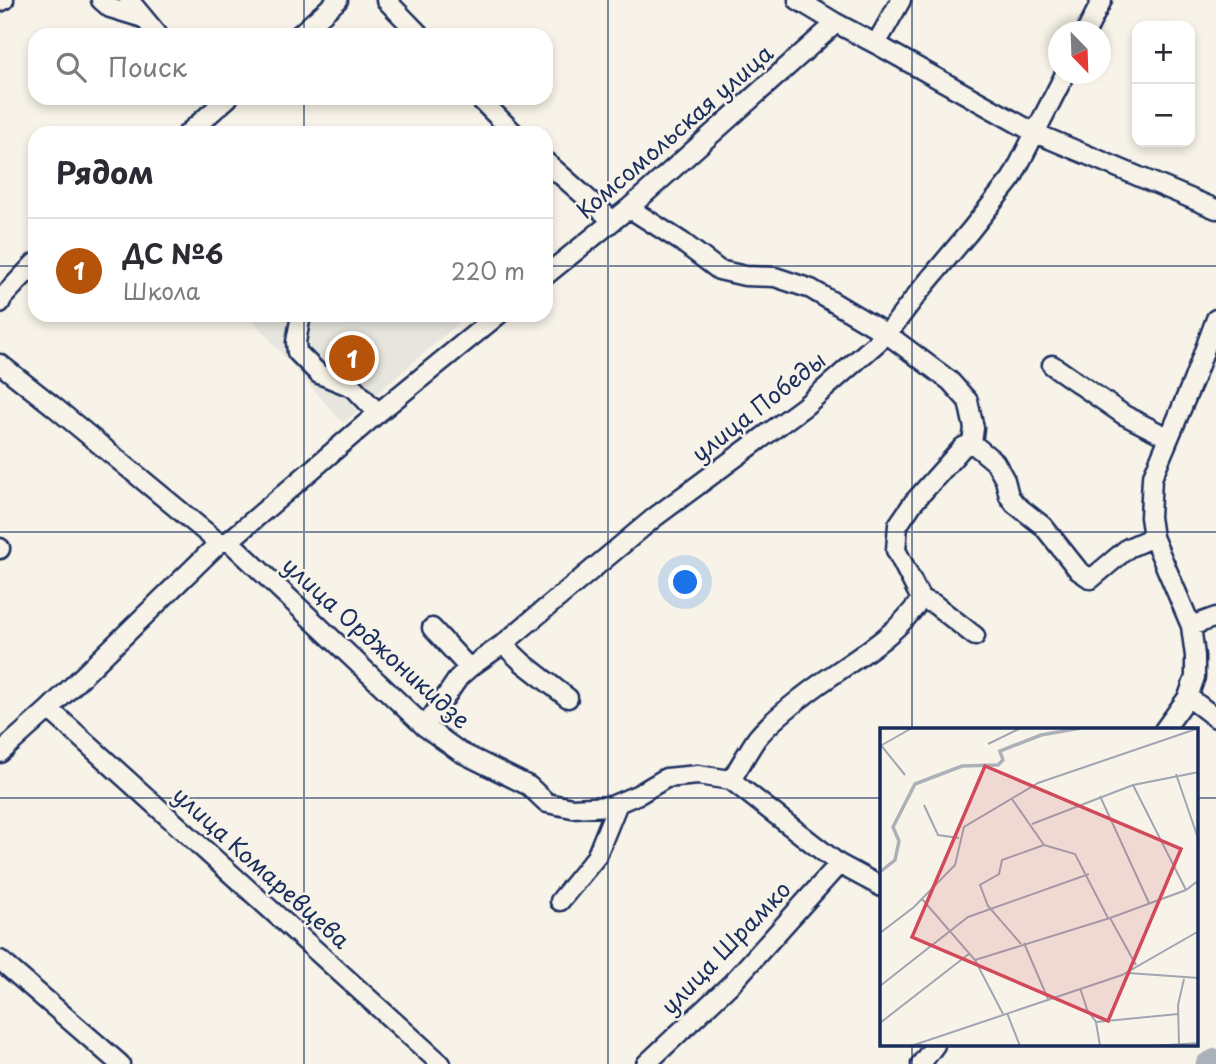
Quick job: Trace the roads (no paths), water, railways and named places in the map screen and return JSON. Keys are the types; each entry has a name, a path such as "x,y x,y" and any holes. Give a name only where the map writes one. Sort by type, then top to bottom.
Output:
{"street":[{"path":"101,0 110,8 144,18"},
{"path":"129,0 152,28"},
{"path":"307,28 338,0"},
{"path":"386,0 413,28"},
{"path":"799,0 1035,133 1216,209"},
{"path":"876,44 901,0"},
{"path":"1092,21 1102,0"},
{"name":"Комсомольская улица","path":"553,269 629,208 836,23"},
{"name":"улица Победы","path":"425,727 459,677 469,668 503,644 655,517 805,406 887,334 1012,178 1060,84"},
{"path":"195,126 215,105"},
{"path":"486,105 507,126"},
{"path":"553,168 613,220"},
{"path":"629,208 719,270 745,276 775,277 811,289 887,334 950,381 968,401 974,428 972,443"},
{"path":"1,299 28,270"},
{"path":"1165,728 1188,697 1195,677 1195,656 1191,626 1153,537 1150,517 1152,478 1216,319"},
{"path":"300,322 297,352 319,374 354,388 378,413"},
{"path":"0,753 224,542 489,322"},
{"name":"улица Орджоникидзе","path":"0,364 224,542 425,727 460,752 529,786 547,803 572,808 611,806 666,778 698,775 732,780"},
{"path":"1052,365 1124,415 1169,438"},
{"path":"972,443 995,462 1015,504 1043,526 1079,571 1091,579 1128,548 1153,537"},
{"path":"972,443 963,447 913,503 898,525 896,550 921,599 934,604 975,636"},
{"path":"880,886 839,864 732,780 758,737 801,698 869,650 905,619 921,599"},
{"path":"1191,626 1216,617"},
{"path":"432,628 469,668"},
{"path":"503,644 568,698"},
{"path":"1188,697 1216,718"},
{"name":"улица Комаревцева","path":"48,709 441,1064"},
{"path":"559,901 596,857 618,803"},
{"name":"улица Шрамко","path":"646,1064 733,982 839,864"},
{"path":"0,960 120,1064"},
{"path":"920,1064 933,1046"}],"waterway":[{"path":"1206,1064 1216,1059"}],"place":[{"name":"ДС №6","path":"352,358"}]}
